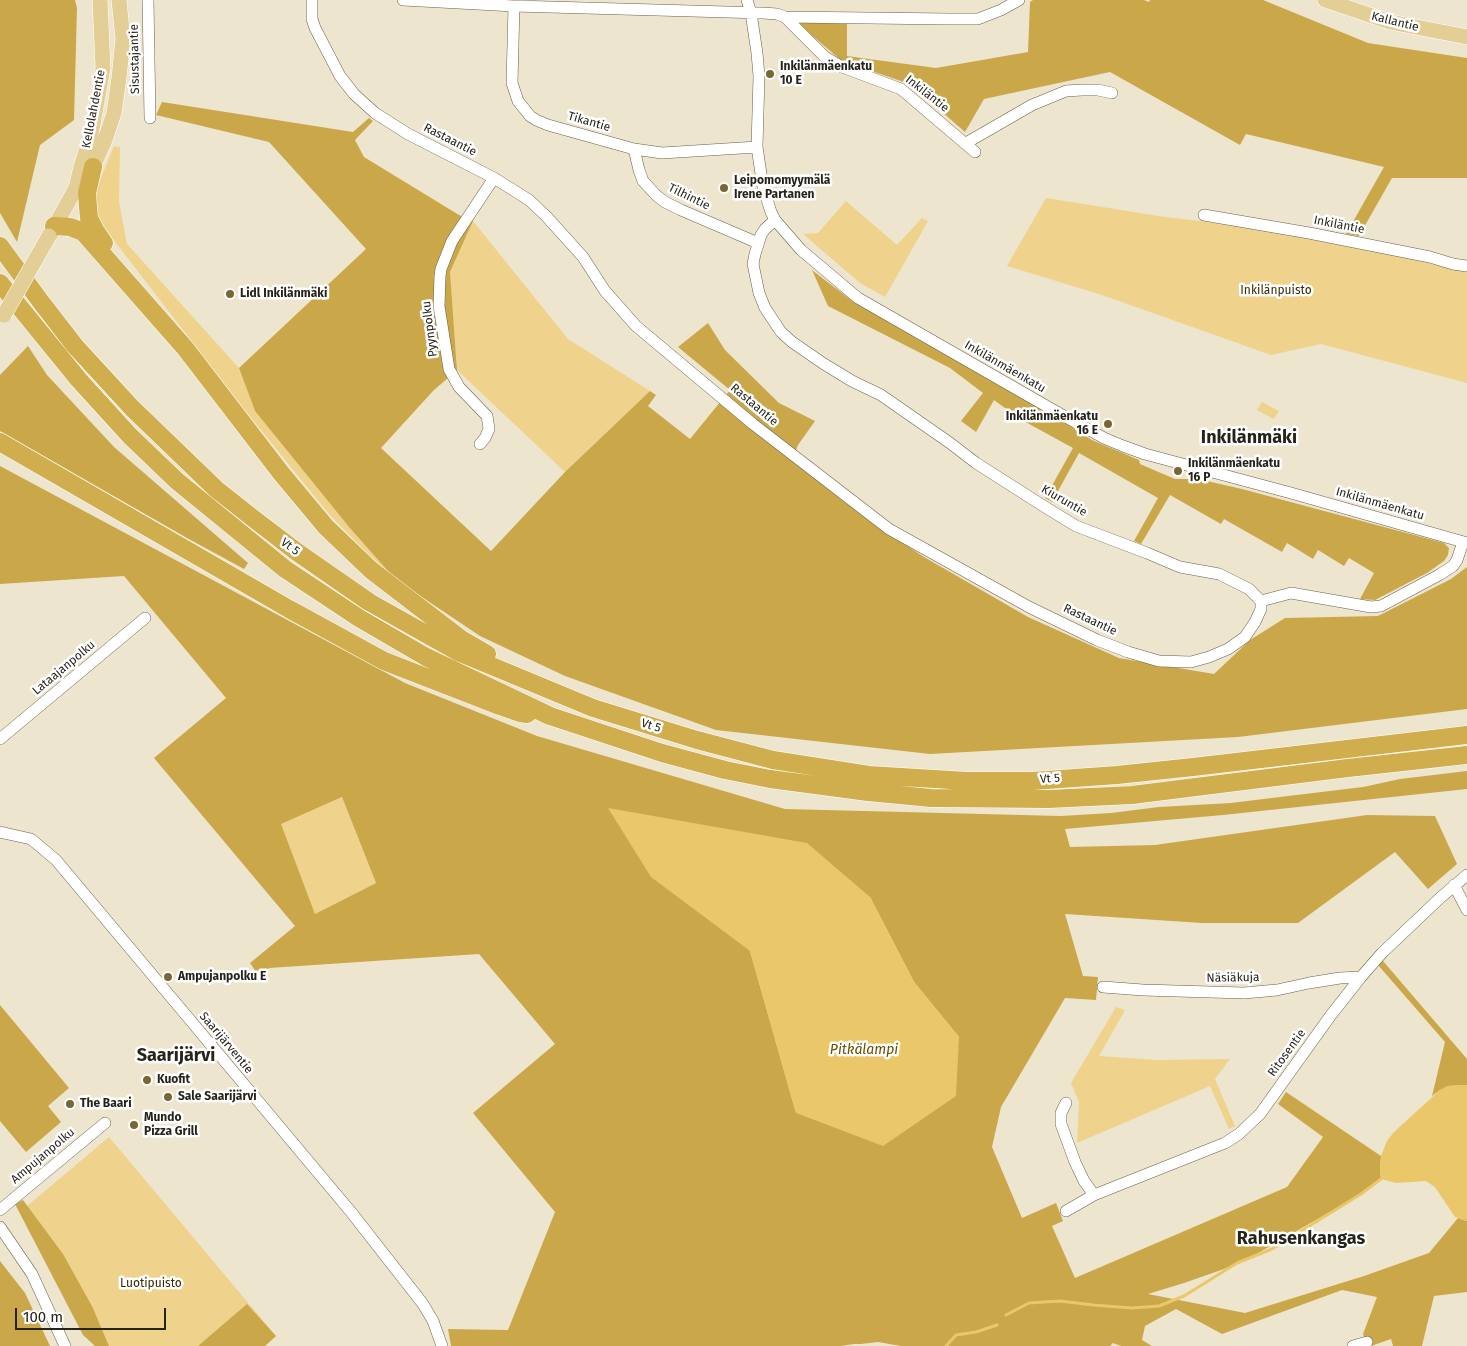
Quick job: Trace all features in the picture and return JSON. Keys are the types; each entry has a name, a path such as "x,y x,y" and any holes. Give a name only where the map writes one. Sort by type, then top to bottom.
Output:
{"highway":[{"path":"93,167 87,193 89,218 94,230 178,334 185,348"},
{"path":"52,231 70,227 83,232 185,348 281,474 326,527 371,570 461,639 554,693"},
{"name":"Vt 5","path":"0,246 75,346 132,408 216,489 254,520 296,552 369,602 458,652 593,708 678,735 773,760 869,775 967,781 1032,781 1117,774 1467,735"},
{"name":"Vt 5","path":"0,283 79,380 130,436 177,481 285,568 358,618 426,657 550,716 662,754 726,770 868,792 931,798 1049,799 1132,795 1467,755"},
{"path":"0,442 289,609 384,661 520,713 550,716"}],"main road":[{"name":"Kellolahdentie","path":"76,188 91,135 103,68 100,0"},
{"name":"Kellolahdentie","path":"1,320 76,188 93,167 105,140 114,113 119,78 122,39 119,0"},
{"name":"Kallantie","path":"1325,0 1390,22 1467,36"}],"street":[{"name":"Sisustajantie","path":"148,0 150,118"},
{"name":"Rastaantie","path":"312,0 312,19 315,28 340,76 354,94 375,113 408,134 494,178 529,200 546,216 583,258 605,291 636,326 753,424 889,529 1029,607 1097,640 1159,661 1191,662 1210,657 1228,649 1245,637 1261,610 1261,601"},
{"path":"403,0 514,6 771,13 785,17 867,19 978,19 1020,0"},
{"name":"Inkilänmäenkatu","path":"747,0 751,13 759,76 757,147 763,187 771,212 775,220 801,250 858,298 1104,438 1144,454 1465,542"},
{"name":"Tikantie","path":"514,6 512,83 523,109 536,120 634,149 662,153 757,147"},
{"name":"Inkiläntie","path":"785,17 825,57 842,67 901,89 975,152"},
{"path":"966,143 1032,105 1066,91 1098,90 1112,93"},
{"name":"Tilhintie","path":"634,149 638,170 643,181 657,196 665,202 758,242"},
{"name":"Pyynpolku","path":"480,444 489,429 487,416 459,387 449,369 439,306 440,276 452,241 494,178"},
{"name":"Inkiläntie","path":"1204,215 1318,235 1467,266"},
{"name":"Kiuruntie","path":"775,220 765,229 758,242 753,264 764,308 781,332 792,342 852,381 881,395 976,463 1076,526 1180,567 1219,574 1249,589 1261,601"},
{"path":"1261,601 1291,593 1371,607 1381,606 1453,566 1465,542"},
{"name":"Lataajanpolku","path":"0,739 145,618"},
{"name":"Saarijärventie","path":"0,832 31,840 56,860 351,1212 423,1304 433,1321 442,1346"},
{"name":"Ritosentie","path":"1066,1211 1094,1196 1225,1143 1239,1134 1260,1114 1361,977 1388,947 1467,875"},
{"path":"1454,885 1467,910"},
{"name":"Näsiäkuja","path":"1103,987 1244,993 1277,990 1340,978 1361,977"},
{"path":"1066,1103 1061,1113 1060,1124 1075,1162 1094,1196"},
{"name":"Ampujanpolku","path":"0,1210 104,1123"},
{"path":"0,1227 32,1274 65,1346"},
{"path":"1353,1346 1368,1342"}],"green space":[{"path":"114,146 120,147 119,202 127,244 239,368 255,411 349,527 395,579 328,513 248,414 102,225 98,216 96,193"},
{"name":"Inkilänpuisto","path":"1046,198 1165,217 1294,232 1467,272 1467,383 1321,344 1271,355 1102,295 1007,266"},
{"path":"846,201 897,245 922,218 928,221 885,297 860,283 803,234 818,233"},
{"path":"473,221 568,339 650,391 565,472 457,370 450,272"},
{"path":"1262,402 1279,411 1274,419 1257,410"},
{"path":"342,797 376,883 315,914 280,824"},
{"path":"1116,1007 1125,1010 1099,1056 1157,1060 1230,1059 1215,1079 1235,1126 1229,1129 1210,1086 1077,1143 1079,1102 1071,1083"},
{"name":"Luotipuisto","path":"109,1137 276,1336 265,1346 109,1346 93,1308 27,1206"}],"shaded area":[{"path":"0,0 75,0 77,8 74,120 40,145 17,242 0,213"},
{"path":"1033,0 1144,0 1149,2 1150,0 1263,0 1368,43 1467,58 1467,178 1392,178 1359,236 1346,234 1384,167 1246,134 1240,145 1110,72 984,99 965,132 918,91 901,81 842,61 801,26 800,22 847,24 847,56 936,68 1028,52 1030,2"},
{"path":"162,102 353,132 369,118 373,121 355,140 364,157 459,215 473,221 450,272 457,370 433,391 381,448 491,551 565,472 650,391 656,395 648,406 690,439 730,390 678,347 708,323 725,350 779,403 815,421 798,445 792,461 868,520 924,557 1028,617 1119,658 1214,674 1250,640 1285,618 1378,616 1451,579 1467,567 1467,709 1238,737 930,754 716,730 565,676 480,636 395,579 349,527 255,411 239,368 366,249 269,142 156,115"},
{"path":"812,270 851,300 1031,402 1092,440 1139,460 1140,464 1175,479 1198,479 1242,489 1444,543 1449,548 1448,555 1444,561 1427,573 1375,600 1360,599 1374,573 1349,558 1344,566 1318,550 1313,559 1287,543 1282,552 1224,519 1221,524 1170,495 1141,544 1134,541 1158,498 1079,453 1052,502 1045,498 1073,448 1020,419 994,400 976,432 961,421 983,393 950,368 828,306"},
{"path":"28,346 47,375 114,447 248,563 244,569 0,431 0,375"},
{"path":"0,466 405,683 537,736 785,809 1061,816 1111,813 1159,807 1231,803 1363,787 1400,779 1467,771 1467,789 1223,815 1065,829 1070,847 1155,845 1367,815 1435,816 1457,864 1428,889 1395,852 1298,923 1202,923 1065,914 1083,976 1098,977 1096,1000 1065,998 1001,1107 992,1147 1022,1218 1056,1203 1063,1221 1052,1226 1075,1278 1287,1187 1323,1137 1278,1104 1286,1092 1381,1156 1381,1179 1349,1201 1260,1252 1224,1269 1148,1294 1245,1313 1364,1276 1429,1253 1458,1218 1467,1221 1467,1292 1434,1296 1422,1346 1393,1346 1391,1339 1367,1346 1363,1334 1377,1297 1342,1290 1222,1334 1176,1309 1145,1326 1142,1340 1152,1346 1121,1346 1113,1343 1110,1346 901,1346 878,1342 841,1346 451,1346 448,1329 508,1330 555,1212 473,1113 555,1044 479,954 269,968 259,976 250,963 295,926 154,758 226,698 124,576 0,584","holes":["342,797 376,883 315,914 281,824","870,897 914,982 959,1037 796,1113 750,951"]},
{"path":"1383,961 1467,1059 1467,1085 1440,1090 1432,1096 1445,1042 1378,965"},
{"path":"0,1005 69,1088 48,1106 61,1122 26,1152 0,1121"},
{"path":"23,1200 63,1254 93,1308 109,1346 95,1346 83,1335 15,1204"},
{"path":"0,1261 25,1293 50,1346 0,1346"},
{"path":"247,1304 276,1336 265,1346 198,1346"}],"water":[{"name":"Pitkälampi","path":"608,808 807,843 870,897 914,982 959,1037 956,1096 883,1146 796,1113 750,951 651,877"},
{"path":"1467,1085 1467,1221 1455,1217 1435,1187 1426,1181 1396,1183 1381,1179 1380,1169 1381,1156 1387,1141 1394,1132 1440,1090 1447,1086"}],"waterway":[{"path":"1006,1315 1029,1303 1060,1301 1132,1308 1159,1306 1184,1296 1237,1263 1272,1249 1361,1194 1381,1179"},
{"path":"946,1346 956,1335 976,1332 997,1325"}],"place":[{"name":"Inkilänmäenkatu 10 E","path":"770,74"},
{"name":"Leipomomyymälä Irene Partanen","path":"724,188"},
{"name":"Lidl Inkilänmäki","path":"230,294"},
{"name":"Inkilänmäenkatu 16 E","path":"1108,424"},
{"name":"Inkilänmäenkatu 16 P","path":"1178,471"},
{"name":"Ampujanpolku E","path":"168,977"},
{"name":"Kuofit","path":"147,1080"},
{"name":"Sale Saarijärvi","path":"168,1097"},
{"name":"The Baari","path":"70,1104"},
{"name":"Mundo Pizza Grill","path":"134,1125"}],"district":[{"name":"Inkilänmäki","path":"1249,438"},
{"name":"Saarijärvi","path":"176,1056"},
{"name":"Rahusenkangas","path":"1301,1239"}]}
